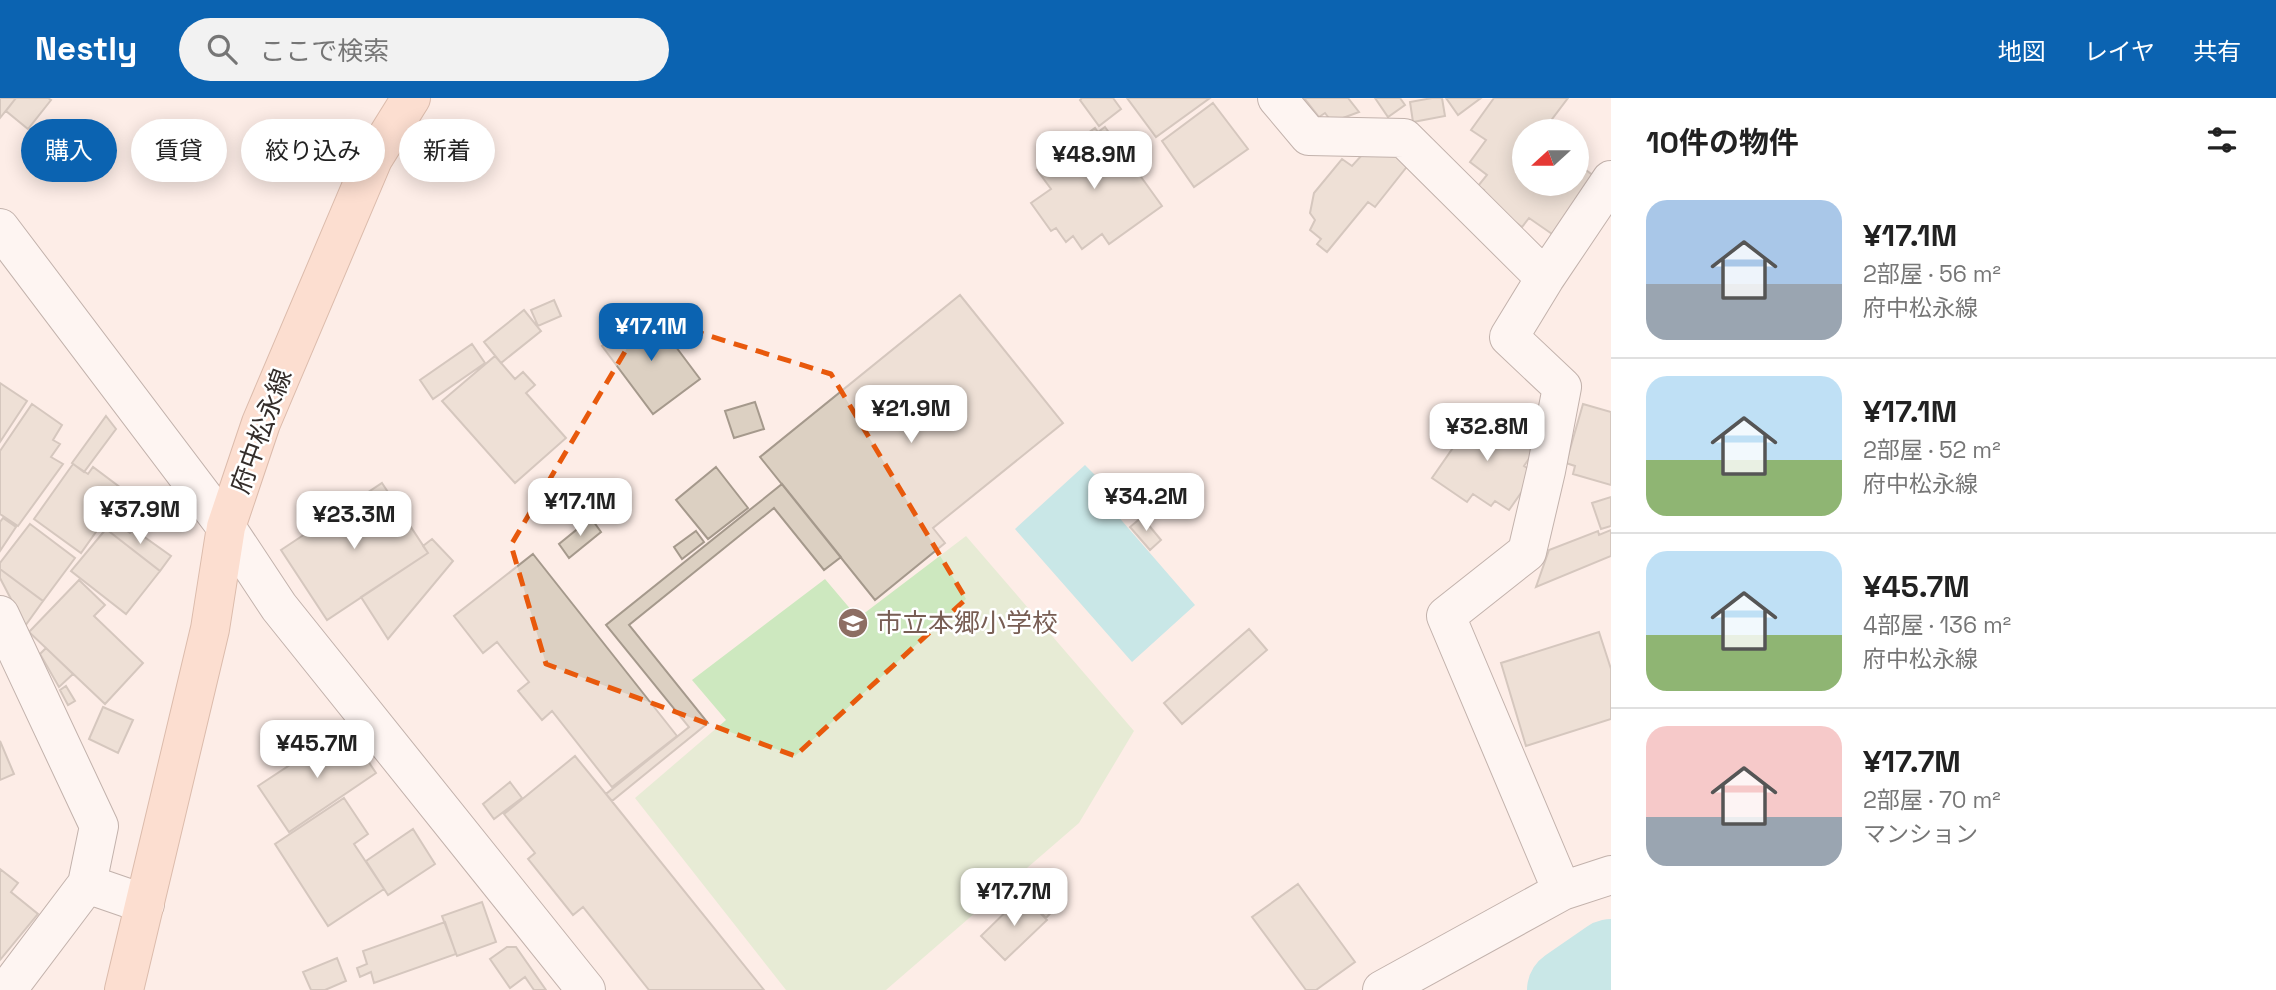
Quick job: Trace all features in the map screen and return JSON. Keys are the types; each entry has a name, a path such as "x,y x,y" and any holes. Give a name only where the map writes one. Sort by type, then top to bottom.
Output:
{"main road":[{"name":"府中松永線","path":"124,990 210,629 226,527 261,422 373,159 411,98"}],"street":[{"path":"1277,98 1309,136 1404,138 1545,278"},
{"path":"1562,891 1446,616 1527,552 1562,387 1509,337 1611,180"},
{"path":"0,228 226,527 279,607 586,990"},
{"path":"0,615 99,826 87,884 8,990"},
{"path":"1382,990 1562,891 1611,876"},
{"path":"87,884 145,904"}],"highlighted area":[{"path":"646,316 831,374 966,599 795,756 546,664 511,545"}],"green space":[{"path":"966,536 1134,731 1079,823 886,990 786,990 635,798 726,720 692,680 825,579 858,618"}],"water":[{"path":"1085,465 1096,476 1090,484 1195,605 1132,662 1015,529"}],"building":[{"path":"0,98 16,98 0,118"},
{"path":"16,98 51,100 36,119 21,119 21,123 6,111"},
{"path":"1113,98 1121,109 1099,126 1080,100"},
{"path":"1127,98 1210,98 1156,137"},
{"path":"1304,98 1348,98 1359,112 1332,122 1325,113 1319,117"},
{"path":"1375,98 1400,98 1405,105 1388,117"},
{"path":"1442,98 1445,116 1413,122 1410,102"},
{"path":"1446,98 1481,98 1458,115"},
{"path":"1494,98 1568,98 1552,119 1512,119 1512,196 1583,196 1552,234 1529,218 1522,227 1480,196 1484,190 1478,186 1487,175 1470,162 1486,140 1471,130"},
{"path":"1213,103 1248,149 1194,187 1162,141"},
{"path":"1105,127 1162,206 1109,244 1102,234 1082,249 1073,236 1066,242 1056,228 1051,231 1031,203 1051,189 1037,170 1095,128 1098,132"},
{"path":"1373,143 1409,164 1375,207 1368,202 1327,252 1317,244 1321,239 1310,230 1315,220 1310,213 1314,193 1342,159 1352,166"},
{"path":"1589,172 1597,178 1589,188"},
{"path":"960,295 1063,423 933,528 945,543 875,600 760,457"},
{"path":"554,300 561,316 538,326 531,310"},
{"path":"524,310 541,331 501,363 484,342"},
{"path":"649,311 700,379 653,414 602,346"},
{"path":"472,344 485,363 433,399 420,380"},
{"path":"495,356 515,379 523,372 535,385 526,393 566,438 515,483 442,401"},
{"path":"0,383 27,401 0,442"},
{"path":"755,402 764,429 734,438 725,411"},
{"path":"32,404 62,425 53,440 60,444 51,457 63,464 18,526 0,514 0,451"},
{"path":"1583,404 1611,412 1611,485 1573,474 1575,466 1566,463"},
{"path":"1480,409 1536,448 1524,466 1535,473 1509,510 1495,501 1491,506 1473,494 1467,502 1432,478"},
{"path":"106,416 116,429 84,472 72,463"},
{"path":"73,464 88,474 93,467 125,491 81,553 34,519"},
{"path":"716,467 748,508 708,539 676,500"},
{"path":"382,483 428,553 327,620 281,550"},
{"path":"782,484 841,557 824,570 774,508 629,625 708,723 612,801 606,794 689,727 606,625"},
{"path":"1611,497 1611,526 1601,529 1592,503"},
{"path":"1142,517 1161,540 1150,550 1130,527"},
{"path":"3,518 16,527 0,551 0,522"},
{"path":"591,518 601,532 569,558 559,544"},
{"path":"111,520 130,533 133,529 171,556 160,571 106,529"},
{"path":"30,524 75,558 43,601 0,569 0,563"},
{"path":"106,529 160,571 126,614 71,571"},
{"path":"1611,530 1611,556 1536,587 1549,550 1598,531 1599,535"},
{"path":"696,531 704,542 682,559 674,547"},
{"path":"432,539 453,561 388,639 361,597 428,553 423,546"},
{"path":"533,554 677,736 612,787 552,711 542,720 518,691 529,682 497,642 483,653 454,616"},
{"path":"0,569 43,601 25,626 0,578"},
{"path":"79,580 105,605 94,616 143,663 105,704 29,632"},
{"path":"1249,629 1267,650 1182,724 1164,703"},
{"path":"1599,632 1611,669 1611,719 1526,746 1501,663"},
{"path":"46,648 73,674 59,687 40,654"},
{"path":"66,686 75,701 68,705 60,690"},
{"path":"103,707 133,720 118,753 89,739"},
{"path":"346,728 376,773 289,832 258,786"},
{"path":"0,741 14,774 0,780"},
{"path":"575,756 764,990 649,990 583,907 573,915 528,859 535,853 504,814"},
{"path":"510,782 522,798 494,819 483,804"},
{"path":"344,798 368,834 354,844 384,889 328,926 275,844"},
{"path":"413,829 435,864 388,895 366,861"},
{"path":"0,869 18,883 11,892 38,914 0,960"},
{"path":"1298,884 1355,962 1316,990 1306,990 1252,917"},
{"path":"1045,894 1057,906 1046,918 1033,905"},
{"path":"1023,895 1047,920 1005,960 981,936"},
{"path":"482,902 496,942 457,956 442,916"},
{"path":"445,922 456,954 374,983 371,972 360,977 357,968 367,964 363,951"},
{"path":"507,947 516,947 546,990 534,990 525,977 510,988 490,959"},
{"path":"337,958 346,981 325,990 311,990 303,972"}],"waterway":[{"path":"1569,990 1611,961"}],"place":[{"name":"市立本郷小学校","path":"853,623"}]}
